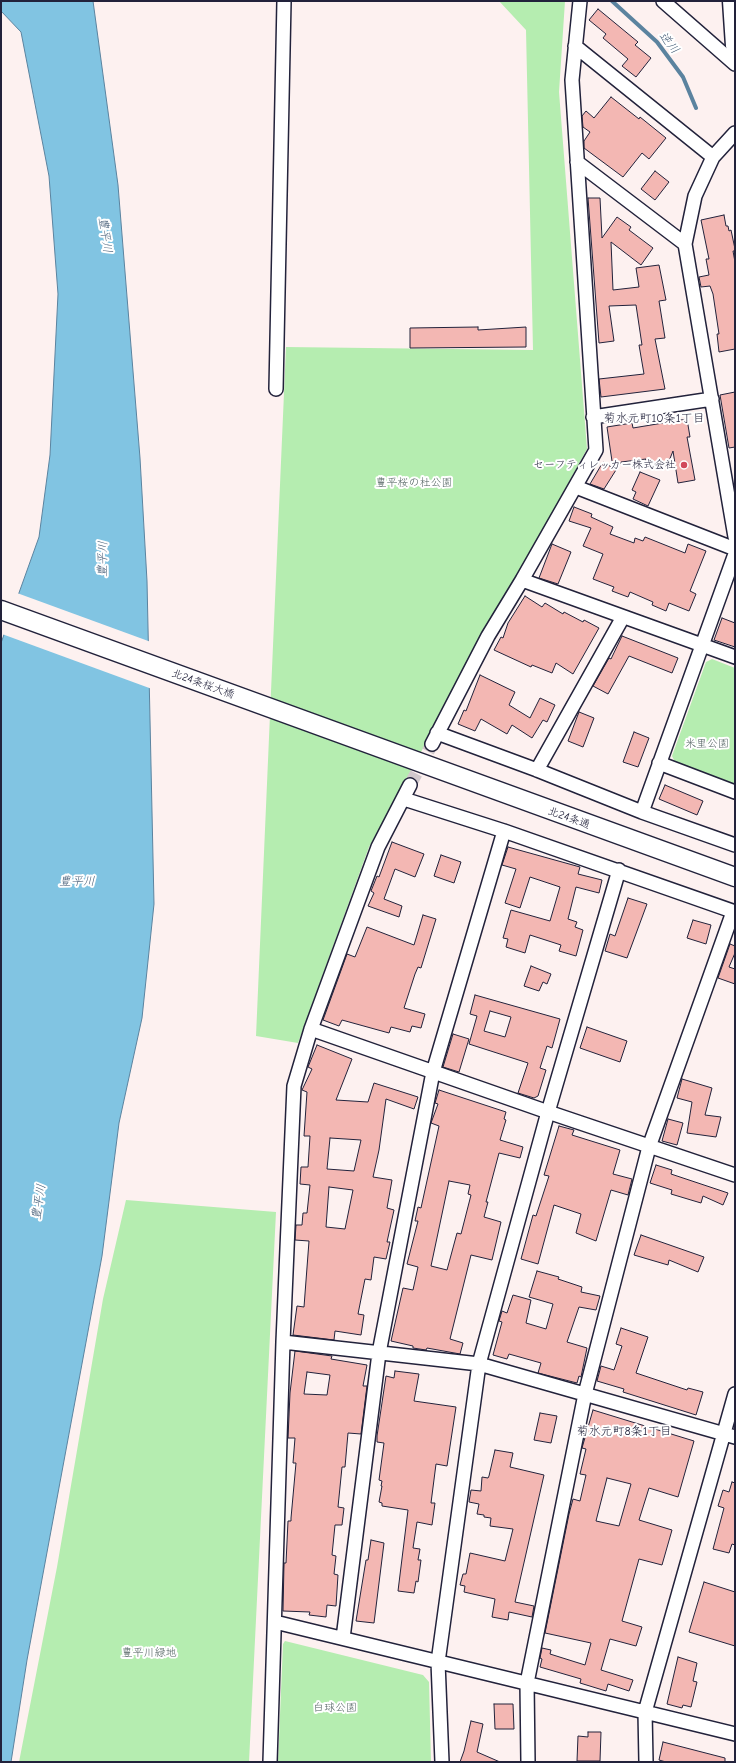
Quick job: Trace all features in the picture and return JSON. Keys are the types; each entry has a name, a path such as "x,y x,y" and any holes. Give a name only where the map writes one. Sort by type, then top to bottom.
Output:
{"street":[{"path":"276,389 284,1"},
{"path":"580,1 572,80 596,450 576,487 488,636 435,738 537,770 642,812 735,845"},
{"path":"663,1 735,64"},
{"path":"732,1 735,46"},
{"path":"575,46 713,157"},
{"path":"735,133 713,157 695,196 685,244 712,399 730,471 735,537"},
{"path":"577,162 685,244"},
{"path":"593,417 712,399"},
{"path":"576,487 735,549"},
{"path":"642,812 735,554"},
{"path":"522,580 735,657"},
{"name":"北24条桜大橋","path":"1,610 404,758"},
{"path":"537,770 623,617"},
{"name":"北24条通","path":"404,758 735,877"},
{"path":"659,763 735,792"},
{"path":"270,1762 283,1342 294,1086 311,1029 378,847 410,785"},
{"path":"404,799 619,870 734,912 649,1147 585,1394 527,1683 528,1762"},
{"path":"343,1638 379,1354 433,1072 504,831"},
{"path":"442,1762 438,1662 480,1364 548,1112 619,870"},
{"path":"311,1029 649,1147 735,1175"},
{"path":"283,1342 379,1354 480,1364 729,1435"},
{"path":"646,1762 645,1712 729,1435 735,1394"},
{"path":"275,1622 735,1734"}],"green space":[{"name":"豊平桜の杜公園","path":"499,1 565,1 559,92 587,449 369,847 298,1043 256,1036 286,347 533,350 526,30"},
{"name":"米里公園","path":"712,659 735,668 735,784 675,762 672,756 706,662"},
{"name":"豊平川緑地","path":"126,1200 276,1212 249,1762 19,1762 57,1567 103,1299"},
{"name":"白球公園","path":"285,1641 423,1675 429,1682 431,1762 278,1762 283,1644"}],"water":[{"name":"豊平川","path":"1,1 93,1 118,185 140,458 147,581 154,904 142,1018 119,1123 102,1256 27,1660 11,1762 1,1762 1,643 39,537 50,455 58,294 49,176 21,32 1,11"}],"pier":[{"path":"17,593 151,642 152,689 2,634"}],"building":[{"path":"598,9 638,42 635,45 651,58 636,77 622,66 628,59 603,38 606,34 589,20"},
{"path":"611,97 639,119 640,117 666,138 649,159 642,153 623,177 584,148 584,141 590,132 583,127 582,116 586,111 594,118"},
{"path":"655,171 669,182 655,200 641,189"},
{"path":"588,198 600,198 602,238 617,217 631,227 629,230 653,248 641,265 611,242 613,290 639,287 636,268 659,265 666,300 659,301 665,338 655,339 665,389 601,397 599,379 644,374 639,345 642,345 636,305 609,306 614,341 599,343"},
{"path":"724,215 726,226 728,226 729,231 731,230 735,249 735,251 733,251 735,262 735,349 719,352 717,334 719,334 713,294 710,286 701,287 699,277 709,275 706,259 709,259 701,220"},
{"path":"478,327 478,330 526,327 526,347 410,348 410,328"},
{"path":"735,392 735,447 729,448 720,395"},
{"path":"687,419 690,437 687,437 695,480 678,483 673,451 669,461 643,464 646,459 621,462 604,489 590,484 603,462 613,468 607,427 632,423 633,428"},
{"path":"640,472 660,480 648,506 633,499 636,492 632,490"},
{"path":"574,507 592,514 591,517 613,527 610,534 634,543 635,538 643,541 645,537 685,553 688,544 706,551 690,591 696,594 689,611 669,603 666,611 652,605 653,602 630,592 628,597 612,591 614,587 593,579 603,554 583,546 591,528 569,521"},
{"path":"552,544 571,552 558,584 539,578"},
{"path":"525,596 542,607 545,603 563,614 564,612 599,628 573,674 556,663 552,673 532,665 531,667 494,650 501,637 503,638 508,623"},
{"path":"722,618 735,623 735,647 714,640"},
{"path":"622,636 678,658 672,673 629,656 608,694 593,686 609,658 611,659"},
{"path":"480,675 515,692 509,705 530,718 540,698 555,705 547,722 543,720 532,738 512,725 507,734 481,719 475,731 458,724 464,710 466,711"},
{"path":"579,712 594,718 583,747 568,741"},
{"path":"634,732 649,738 638,767 623,762"},
{"path":"665,785 703,801 697,815 659,799"},
{"path":"392,842 424,854 415,877 395,869 384,899 402,906 399,917 368,906 374,893 371,891 377,876 379,877"},
{"path":"508,847 580,867 578,874 602,880 599,893 576,887 568,919 577,922 575,927 583,930 576,956 559,951 561,945 530,935 525,953 506,947 508,939 503,938 511,910 550,921 560,887 530,877 520,908 505,903 516,869 502,865"},
{"path":"441,855 461,862 454,883 434,876"},
{"path":"628,898 647,904 627,958 605,951 610,934 615,936"},
{"path":"423,915 436,919 421,968 418,967 415,974 404,1008 425,1014 421,1028 412,1026 410,1032 391,1027 389,1033 342,1020 339,1026 323,1020 347,954 355,957 367,927 414,945"},
{"path":"693,920 711,925 706,944 687,938"},
{"path":"730,944 735,946 735,953 729,967 735,969 735,984 718,978"},
{"path":"531,966 551,974 547,984 543,982 539,991 524,986"},
{"path":"475,995 560,1019 552,1048 547,1046 540,1068 546,1070 538,1096 534,1098 518,1093 528,1063 469,1044 477,1016 470,1014","holes":["490,1011 511,1017 505,1037 484,1031"]},
{"path":"587,1027 627,1041 620,1062 580,1048"},
{"path":"453,1034 469,1039 459,1072 443,1067"},
{"path":"317,1045 352,1059 336,1100 368,1102 374,1083 418,1097 414,1109 386,1099 379,1150 373,1177 392,1180 387,1208 394,1210 387,1242 390,1242 386,1259 374,1257 371,1280 365,1279 358,1314 364,1315 361,1335 335,1331 334,1340 293,1335 297,1306 304,1307 309,1241 295,1240 296,1225 302,1225 303,1213 307,1213 310,1185 300,1184 301,1167 308,1167 310,1136 304,1136 307,1092 302,1090 312,1069 308,1067","holes":["330,1138 361,1140 354,1171 327,1169","329,1187 353,1190 345,1229 326,1227"]},
{"path":"682,1079 712,1088 705,1115 721,1117 716,1137 687,1133 692,1102 677,1098"},
{"path":"439,1090 506,1112 504,1119 506,1120 500,1140 523,1147 520,1158 499,1153 486,1202 488,1202 484,1217 501,1222 492,1260 471,1255 450,1339 463,1343 460,1354 427,1348 426,1350 413,1348 413,1346 391,1341 403,1288 413,1290 418,1267 407,1264 418,1221 415,1221 418,1207 421,1208 439,1126 431,1123 438,1104 435,1103","holes":["449,1181 470,1185 468,1194 471,1195 461,1234 457,1233 447,1270 431,1266"]},
{"path":"668,1119 683,1123 677,1145 662,1141"},
{"path":"559,1126 574,1130 572,1135 620,1150 613,1174 632,1179 628,1195 611,1190 596,1241 576,1233 581,1214 554,1205 538,1264 521,1259 533,1215 536,1216 549,1176 544,1175"},
{"path":"656,1165 672,1170 671,1174 728,1193 723,1205 703,1196 701,1203 671,1194 672,1190 650,1183"},
{"path":"641,1235 704,1257 698,1272 669,1260 668,1265 634,1255"},
{"path":"537,1271 559,1277 558,1279 582,1287 581,1292 600,1296 596,1310 579,1307 567,1342 587,1348 581,1377 579,1376 577,1383 538,1373 541,1363 509,1354 507,1359 493,1355 502,1322 499,1321 502,1311 507,1313 513,1295 531,1300 526,1323 546,1329 553,1304 529,1297"},
{"path":"621,1328 648,1337 636,1373 687,1390 688,1388 703,1392 696,1415 623,1392 624,1389 597,1381 601,1366 614,1370 622,1346 616,1344"},
{"path":"295,1351 332,1356 331,1359 367,1365 363,1386 367,1386 361,1434 348,1433 345,1467 342,1467 338,1507 344,1508 342,1525 335,1525 332,1555 336,1556 334,1574 338,1575 336,1606 327,1605 326,1617 309,1615 310,1612 283,1611 284,1563 286,1563 288,1521 291,1521 296,1463 293,1463 295,1438 288,1438 290,1393","holes":["307,1372 330,1375 327,1395 304,1394"]},
{"path":"395,1371 419,1374 414,1401 456,1407 447,1466 436,1464 431,1503 435,1503 432,1525 417,1522 413,1548 420,1549 418,1560 421,1560 418,1582 416,1581 414,1593 398,1591 408,1510 382,1506 382,1503 379,1502 382,1481 379,1480 384,1443 377,1442 377,1436 386,1376 394,1378"},
{"path":"593,1410 694,1441 678,1497 649,1488 639,1520 672,1530 662,1565 639,1559 622,1621 642,1627 636,1646 610,1639 601,1670 633,1680 629,1691 608,1684 606,1691 580,1683 581,1679 540,1667 542,1648 551,1650 550,1654 585,1665 591,1643 545,1633 569,1514 573,1499 580,1501 586,1475 580,1474 586,1449 582,1448","holes":["607,1478 631,1484 619,1526 596,1521"]},
{"path":"540,1413 557,1416 551,1443 534,1440"},
{"path":"495,1450 513,1453 510,1467 544,1475 515,1602 534,1606 532,1617 509,1612 508,1620 492,1617 495,1599 464,1592 465,1586 460,1585 463,1574 466,1574 470,1553 505,1561 513,1529 490,1526 491,1518 477,1514 479,1504 469,1502 471,1490 481,1491 482,1477 488,1478 489,1476"},
{"path":"732,1482 735,1483 735,1545 732,1544 729,1553 713,1549 724,1508 718,1506 723,1490 729,1492"},
{"path":"371,1540 384,1543 374,1623 356,1621 366,1560 368,1560"},
{"path":"704,1582 735,1592 735,1646 689,1632"},
{"path":"678,1657 697,1663 693,1681 697,1682 691,1707 683,1705 682,1708 667,1704"},
{"path":"494,1704 513,1704 514,1729 495,1729"},
{"path":"471,1721 483,1724 477,1752 500,1762 460,1762"},
{"path":"588,1732 601,1732 600,1761 577,1761 578,1736 588,1737"},
{"path":"663,1742 725,1758 725,1762 666,1762 659,1760"}],"waterway":[{"name":"逆川","path":"612,1 657,42 683,77 696,108"}],"tunnel":[{"path":"410,785 432,744"}],"place":[{"name":"セーフティレッカー株式会社","path":"684,465"}],"district":[{"name":"菊水元町10条1丁目","path":"654,419"},
{"name":"菊水元町8条1丁目","path":"624,1432"}]}
